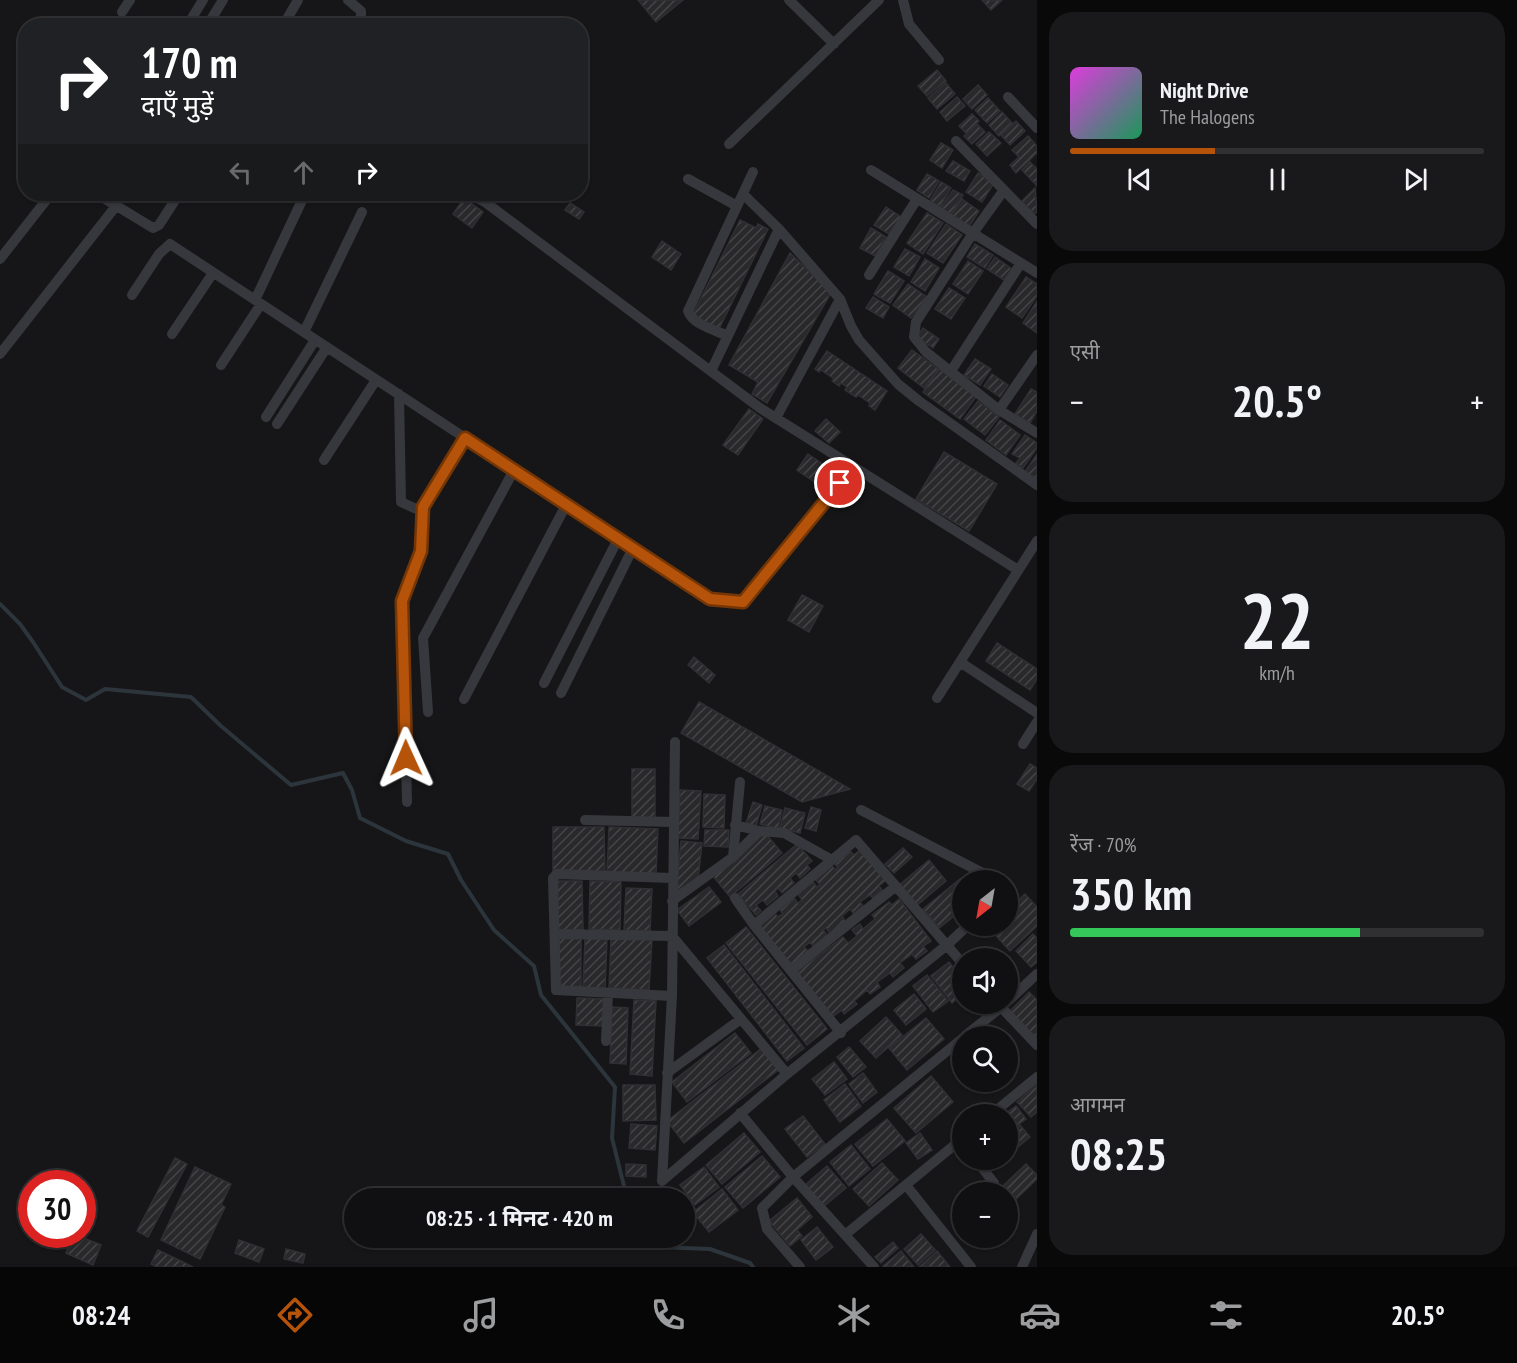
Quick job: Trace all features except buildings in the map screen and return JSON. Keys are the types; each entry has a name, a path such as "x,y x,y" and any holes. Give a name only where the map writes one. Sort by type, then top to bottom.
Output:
{"street":[{"path":"122,12 130,0"},
{"path":"192,18 203,0"},
{"path":"212,18 223,0"},
{"path":"288,18 298,0"},
{"path":"348,0 361,10 360,18"},
{"path":"789,0 834,44"},
{"path":"729,144 879,0"},
{"path":"903,0 909,24 939,60"},
{"path":"1008,97 1037,128"},
{"path":"957,141 1037,224"},
{"path":"871,170 1037,273"},
{"path":"728,336 695,321 690,316 688,305 753,172"},
{"path":"688,179 737,206"},
{"path":"1004,190 973,233 916,322 914,331 919,345 999,410 1037,433"},
{"path":"743,194 779,229 840,299 851,326 860,340 898,384 919,402 1037,485"},
{"path":"869,275 917,199"},
{"path":"0,260 46,201"},
{"path":"109,201 150,227 156,228 174,201"},
{"path":"221,365 258,302 302,201"},
{"path":"483,201 776,418 1018,570"},
{"path":"0,354 116,206"},
{"path":"304,332 362,212"},
{"path":"711,371 779,229"},
{"path":"132,295 159,254 170,244 710,599 743,602 853,466"},
{"path":"951,371 1021,263"},
{"path":"172,334 213,273"},
{"path":"776,418 840,299"},
{"path":"266,417 315,340"},
{"path":"277,424 327,347"},
{"path":"999,410 1037,355"},
{"path":"324,460 376,380"},
{"path":"399,394 401,502 423,512"},
{"path":"407,802 402,601 421,551 423,507 465,438"},
{"path":"428,712 423,638 514,470"},
{"path":"464,699 567,505"},
{"path":"544,684 618,539"},
{"path":"937,698 1037,541"},
{"path":"561,693 633,548"},
{"path":"960,662 1037,712"},
{"path":"1023,744 1037,722"},
{"path":"675,742 672,996 662,1181 740,1113 841,1033 956,936"},
{"path":"732,857 740,782"},
{"path":"861,810 977,870"},
{"path":"585,820 673,822"},
{"path":"735,825 759,831 784,833 832,860"},
{"path":"672,901 732,857 759,831"},
{"path":"754,925 856,840 952,951"},
{"path":"672,878 557,874 553,878 556,990 672,996"},
{"path":"791,970 896,886"},
{"path":"735,898 841,1033"},
{"path":"556,934 672,936 787,1074"},
{"path":"1018,991 1037,974"},
{"path":"606,1041 608,993"},
{"path":"977,1026 991,1014"},
{"path":"1011,1014 1037,1045"},
{"path":"667,1073 741,1019"},
{"path":"800,1267 767,1229 762,1208 793,1177 952,1047"},
{"path":"1004,1104 1037,1077"},
{"path":"740,1113 793,1177 846,1233 874,1267"},
{"path":"846,1233 952,1149"},
{"path":"984,1170 993,1182"},
{"path":"906,1185 971,1267"},
{"path":"1022,1267 1037,1234"}],"waterway":[{"path":"0,604 20,624 62,687 86,700 105,689 191,697 221,726 291,785 343,773 352,790 360,818 406,841 448,854 461,880 494,930 534,966 541,995 615,1087 612,1138 624,1188"},
{"path":"684,1248 710,1249 750,1263 753,1267"}],"route":[{"path":"406,758 402,601 421,551 423,507 465,438 710,599 743,602 840,483"}]}
